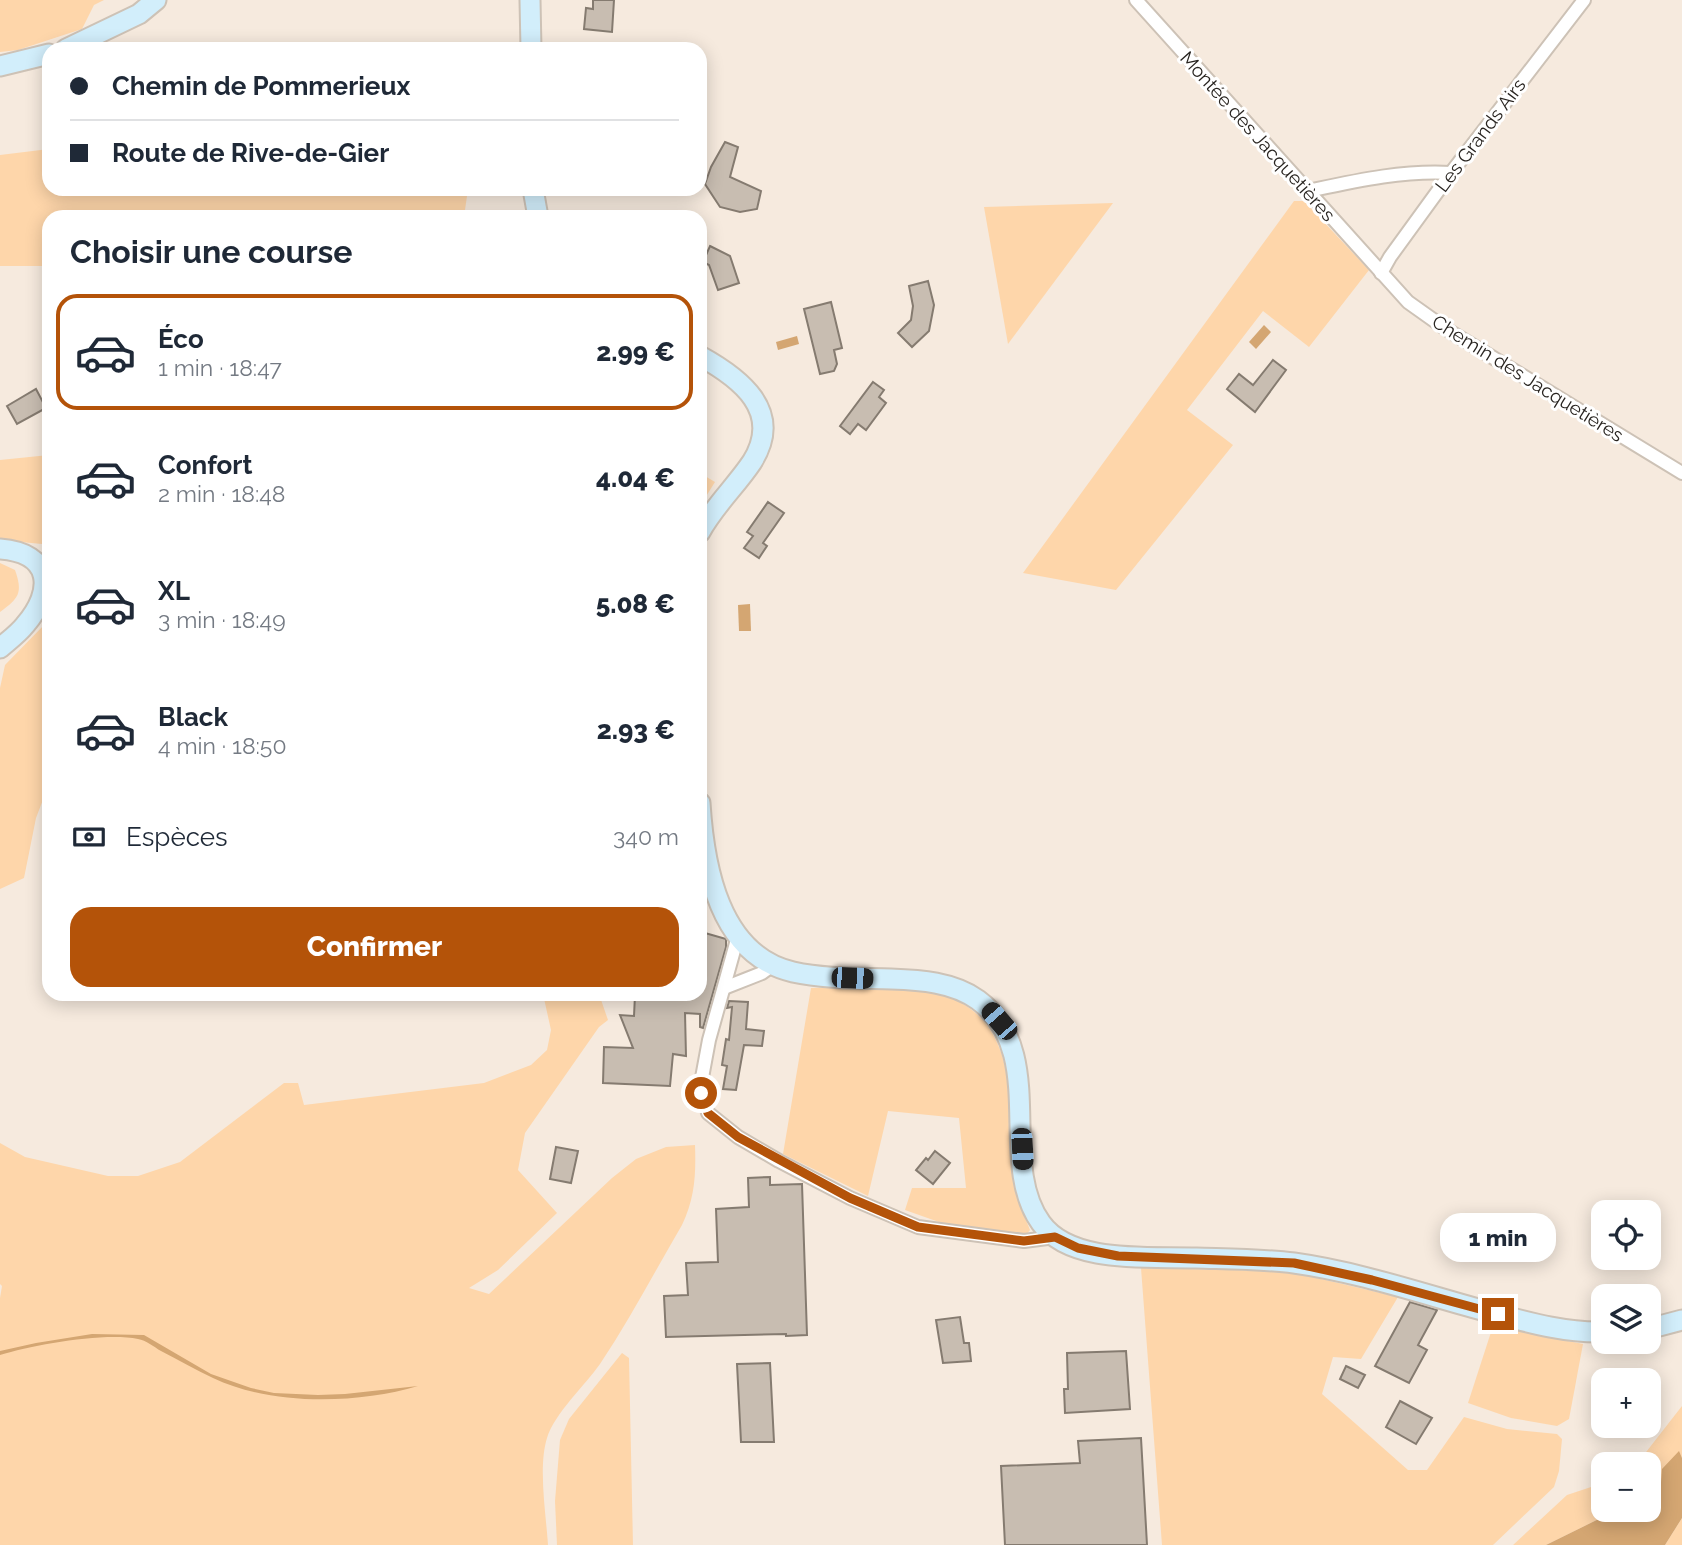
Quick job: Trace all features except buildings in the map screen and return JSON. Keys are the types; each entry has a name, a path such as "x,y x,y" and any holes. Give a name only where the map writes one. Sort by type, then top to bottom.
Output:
{"main road":[{"path":"81,42 139,14 156,0"},
{"path":"530,0 531,42"},
{"path":"0,66 42,56"},
{"path":"707,360 728,372 746,389 758,407 764,426 753,459 707,519"},
{"path":"0,549 16,550 34,558 42,574"},
{"path":"0,648 24,626 36,608 42,591"},
{"path":"707,863 714,890 738,936 761,959 792,972 829,977 938,983 969,994 989,1010 999,1021 1008,1039 1017,1070 1023,1174 1029,1198 1041,1223 1055,1237 1078,1248 1118,1256 1294,1263 1372,1280 1549,1328 1591,1331"},
{"path":"1661,1326 1682,1320"}],"street":[{"name":"Montée des Jacquetières","path":"1136,0 1381,273"},
{"name":"Les Grands Airs","path":"1381,273 1451,173 1584,0"},
{"path":"1308,191 1374,178 1427,172 1451,173"},
{"name":"Chemin des Jacquetières","path":"1381,273 1408,302 1446,329 1682,473"},
{"path":"738,936 709,1040 701,1083 701,1093 708,1113 738,1137 850,1198 918,1227 1024,1241 1055,1237"},
{"path":"724,988 762,973 773,965"}],"shaded area":[{"path":"0,0 104,0 94,5 82,29 18,50 0,52"},
{"path":"42,150 42,196 467,196 465,210 42,210 42,266 0,266 0,155"},
{"path":"1294,201 1304,201 1369,270 1309,347 1263,311 1187,410 1233,445 1116,590 1023,573"},
{"path":"1113,203 1008,344 984,207"},
{"path":"1264,325 1271,332 1256,349 1249,342"},
{"path":"797,336 799,344 778,350 776,342"},
{"path":"42,456 42,544 0,540 0,460"},
{"path":"707,477 715,482 707,495"},
{"path":"0,563 15,570 19,590 15,599 0,612"},
{"path":"750,604 751,631 739,631 738,605"},
{"path":"42,627 42,802 36,818 24,878 0,889 0,688 5,665"},
{"path":"811,988 914,989 945,996 971,1009 989,1028 1001,1051 1008,1078 1016,1189 1030,1230 1026,1235 953,1227 905,1210 912,1188 966,1188 959,1118 888,1111 868,1196 783,1154"},
{"path":"545,1001 601,1001 608,1020 599,1027 525,1133 518,1170 557,1213 498,1270 469,1288 489,1294 612,1178 636,1159 666,1147 695,1145 695,1176 682,1225 611,1347 563,1409 547,1438 543,1476 548,1545 0,1545 0,1143 25,1157 108,1176 138,1176 180,1162 284,1083 298,1083 304,1105 484,1083 531,1065 547,1050 551,1030"},
{"path":"1141,1268 1287,1271 1398,1297 1361,1359 1333,1357 1322,1394 1408,1470 1427,1470 1464,1417 1507,1429 1557,1434 1562,1439 1559,1471 1554,1487 1493,1545 1162,1545"},
{"path":"1493,1326 1583,1344 1569,1419 1557,1426 1511,1418 1468,1403"},
{"path":"92,1334 144,1335 211,1374 274,1393 345,1394 418,1386 342,1399 288,1398 261,1394 213,1378 144,1341 124,1337 69,1341 0,1355 0,1351"},
{"path":"622,1353 629,1358 633,1545 557,1545 555,1501 560,1440 569,1419"},
{"path":"1682,1406 1682,1458 1679,1452 1661,1482 1661,1452 1646,1452 1657,1438 1661,1438 1661,1433"},
{"path":"1679,1451 1682,1458 1682,1518 1665,1545 1546,1545 1593,1522 1661,1522 1662,1469"},
{"path":"1591,1487 1593,1522 1546,1545 1513,1545 1567,1495"},
{"path":"1682,1518 1682,1545 1665,1545"}],"route":[{"path":"701,1093 708,1113 738,1137 850,1198 918,1227 1024,1241 1055,1237 1078,1248 1118,1256 1294,1263 1372,1280 1498,1314"}]}
